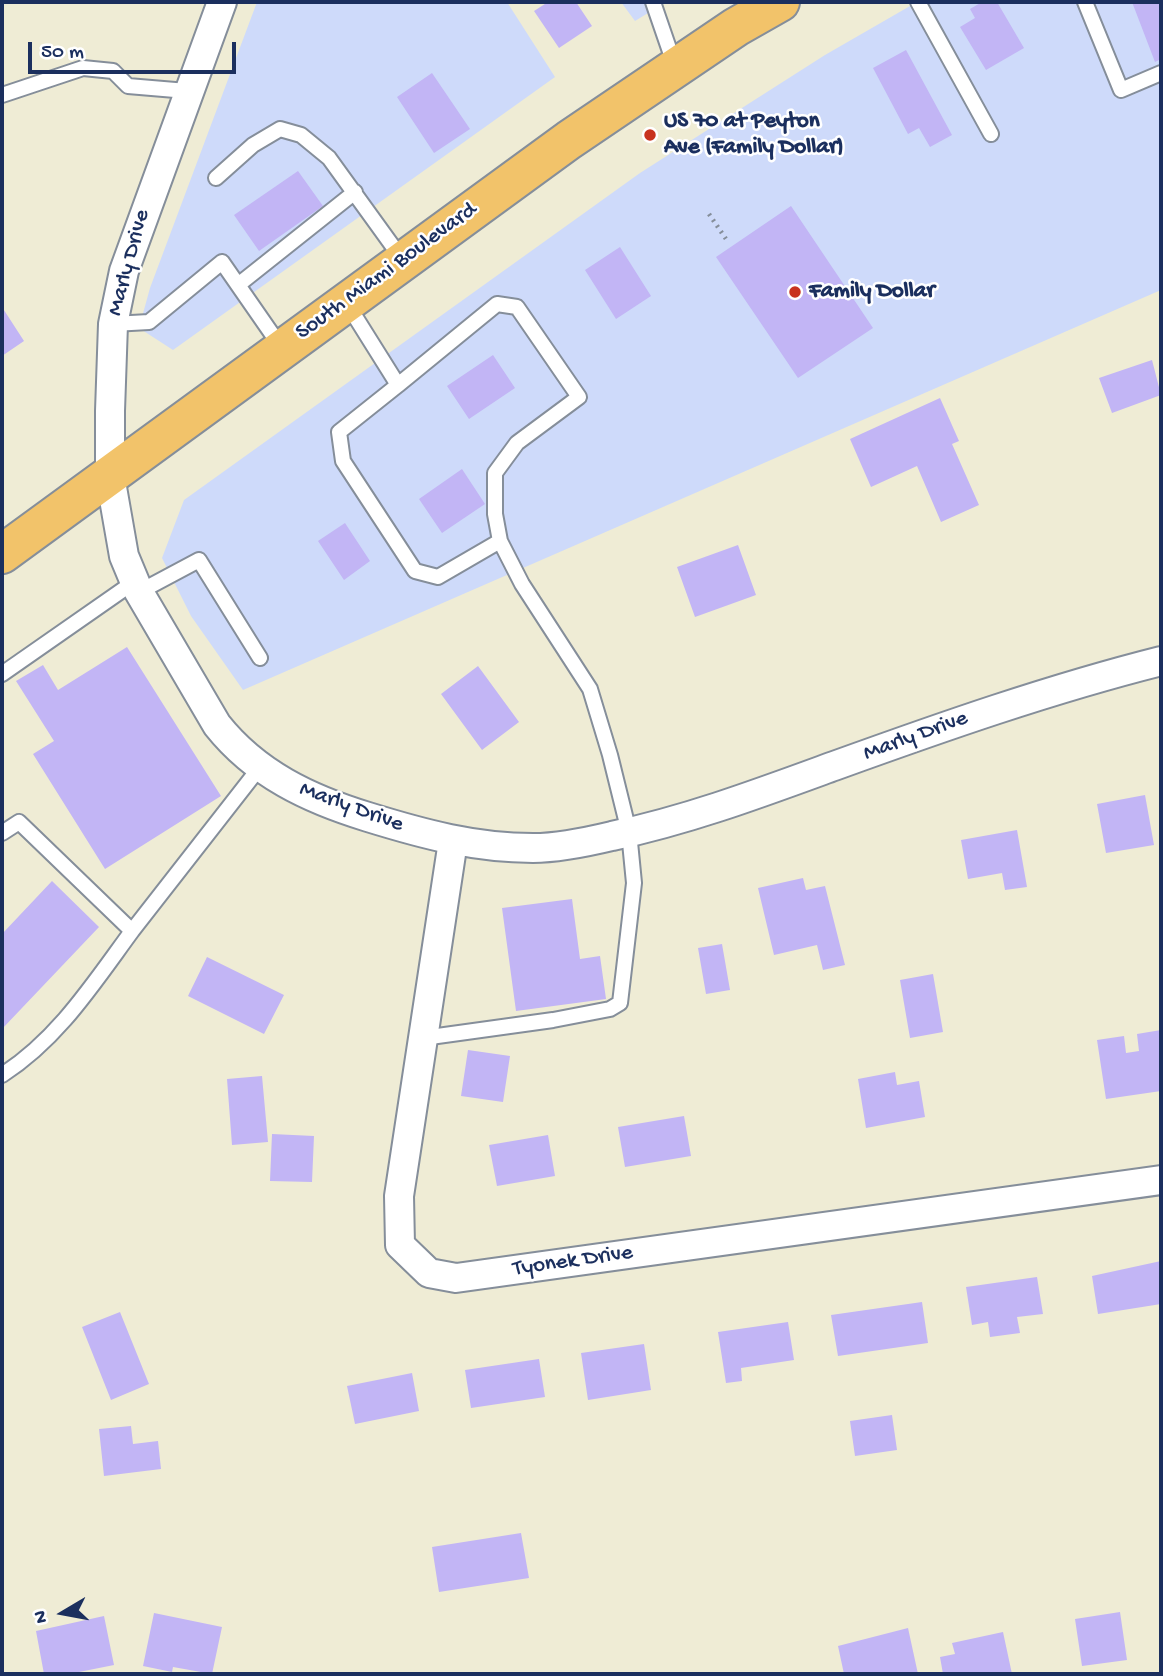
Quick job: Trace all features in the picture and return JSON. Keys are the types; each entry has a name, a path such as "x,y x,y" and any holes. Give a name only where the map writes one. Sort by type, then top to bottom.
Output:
{"highway":[{"name":"South Miami Boulevard","path":"2,554 403,260 676,67 780,2"}],"street":[{"name":"Marly Drive","path":"222,2 187,91 124,271 113,324 110,476 124,556 137,587 217,725 230,741 260,767 307,796 453,841 536,848 629,832 722,807 961,720 1161,661"},
{"name":"Tyonek Drive","path":"453,841 399,1196 400,1245 429,1273 456,1278 1161,1180"}],"lane":[{"path":"653,2 676,67"},
{"path":"918,2 991,134"},
{"path":"1085,2 1121,90 1161,73"},
{"path":"2,95 83,68 113,71 128,86 187,91"},
{"path":"216,178 253,145 280,129 301,135 329,158 403,260"},
{"path":"238,285 355,192"},
{"path":"113,324 149,322 222,262 282,348"},
{"path":"346,301 398,385"},
{"path":"423,1038 553,1020 610,1009 621,1003 634,883 629,832 590,689 522,584 500,541 495,514 495,473 517,443 579,397 517,307 497,304 339,432 343,461 415,572 438,577 500,541"},
{"path":"2,674 137,587 198,560 260,658"},
{"path":"2,1074 31,1056 58,1028 260,767"},
{"path":"2,833 19,822 132,931"}],"path":[{"path":"709,214 726,239"}],"shaded area":[{"path":"257,2 507,2 555,77 173,350 139,328 150,288"},
{"path":"621,2 666,2 635,21"},
{"path":"917,2 1161,2 1161,290 243,690 191,616 162,558 184,500 640,173 825,55"}],"building":[{"path":"548,2 576,2 592,26 559,48 534,11"},
{"path":"982,2 997,2 1024,48 986,70 960,27 975,18 970,9"},
{"path":"1132,2 1161,2 1161,59 1155,62"},
{"path":"906,50 952,135 930,147 919,128 908,134 873,68"},
{"path":"432,73 470,129 434,153 397,97"},
{"path":"298,171 323,206 259,251 234,215"},
{"name":"Family Dollar","path":"791,206 873,328 798,378 716,257"},
{"path":"620,247 651,296 616,319 585,270"},
{"path":"2,307 24,341 2,356"},
{"path":"493,355 515,388 469,419 447,386"},
{"path":"1152,360 1161,395 1112,413 1099,378"},
{"path":"940,398 959,441 952,444 979,505 941,522 917,466 871,487 850,439"},
{"path":"462,469 485,504 442,533 419,499"},
{"path":"345,523 370,561 344,580 318,541"},
{"path":"738,545 756,595 695,617 677,567"},
{"path":"127,647 221,796 105,869 33,754 54,741 16,681 43,665 58,690"},
{"path":"478,666 519,722 482,750 441,694"},
{"path":"1145,795 1154,845 1106,853 1097,804"},
{"path":"1017,830 1027,887 1005,890 1002,873 968,879 961,840"},
{"path":"803,878 806,890 825,886 845,965 823,970 817,945 774,955 758,888"},
{"path":"52,881 99,927 2,1029 2,934"},
{"path":"572,899 580,959 600,956 606,999 516,1011 502,908"},
{"path":"722,944 730,990 706,994 698,948"},
{"path":"207,957 284,995 264,1034 188,996"},
{"path":"933,974 943,1032 910,1038 900,980"},
{"path":"1161,1030 1161,1091 1106,1099 1097,1040 1124,1036 1126,1053 1139,1051 1137,1034"},
{"path":"468,1050 510,1056 503,1102 461,1096"},
{"path":"895,1072 897,1085 919,1081 925,1117 866,1128 858,1079"},
{"path":"262,1076 268,1142 232,1145 227,1079"},
{"path":"684,1116 691,1156 625,1167 618,1127"},
{"path":"272,1134 314,1136 312,1182 270,1181"},
{"path":"548,1135 555,1176 497,1186 489,1145"},
{"path":"1161,1261 1161,1304 1098,1314 1092,1276"},
{"path":"1037,1277 1043,1314 1017,1317 1020,1333 990,1337 988,1322 972,1325 966,1287"},
{"path":"922,1302 928,1343 838,1356 831,1315"},
{"path":"120,1312 149,1384 111,1400 82,1327"},
{"path":"788,1322 794,1360 741,1368 742,1381 726,1383 718,1332"},
{"path":"644,1344 651,1390 588,1400 581,1353"},
{"path":"539,1359 545,1397 471,1408 465,1370"},
{"path":"412,1373 419,1411 355,1424 347,1386"},
{"path":"892,1415 897,1450 855,1456 850,1421"},
{"path":"131,1426 133,1444 158,1441 161,1469 104,1476 99,1429"},
{"path":"521,1533 529,1578 439,1592 432,1547"},
{"path":"1120,1612 1127,1660 1082,1666 1075,1619"},
{"path":"154,1613 222,1627 212,1674 173,1667 172,1672 143,1666"},
{"path":"104,1616 114,1665 69,1674 44,1674 36,1631"},
{"path":"908,1628 918,1674 844,1674 838,1646"},
{"path":"1003,1632 1012,1674 943,1674 940,1657 955,1654 952,1643"}],"place":[{"name":"US 70 at Peyton Ave (Family Dollar)","path":"650,135"},
{"name":"Family Dollar","path":"795,292"}]}
